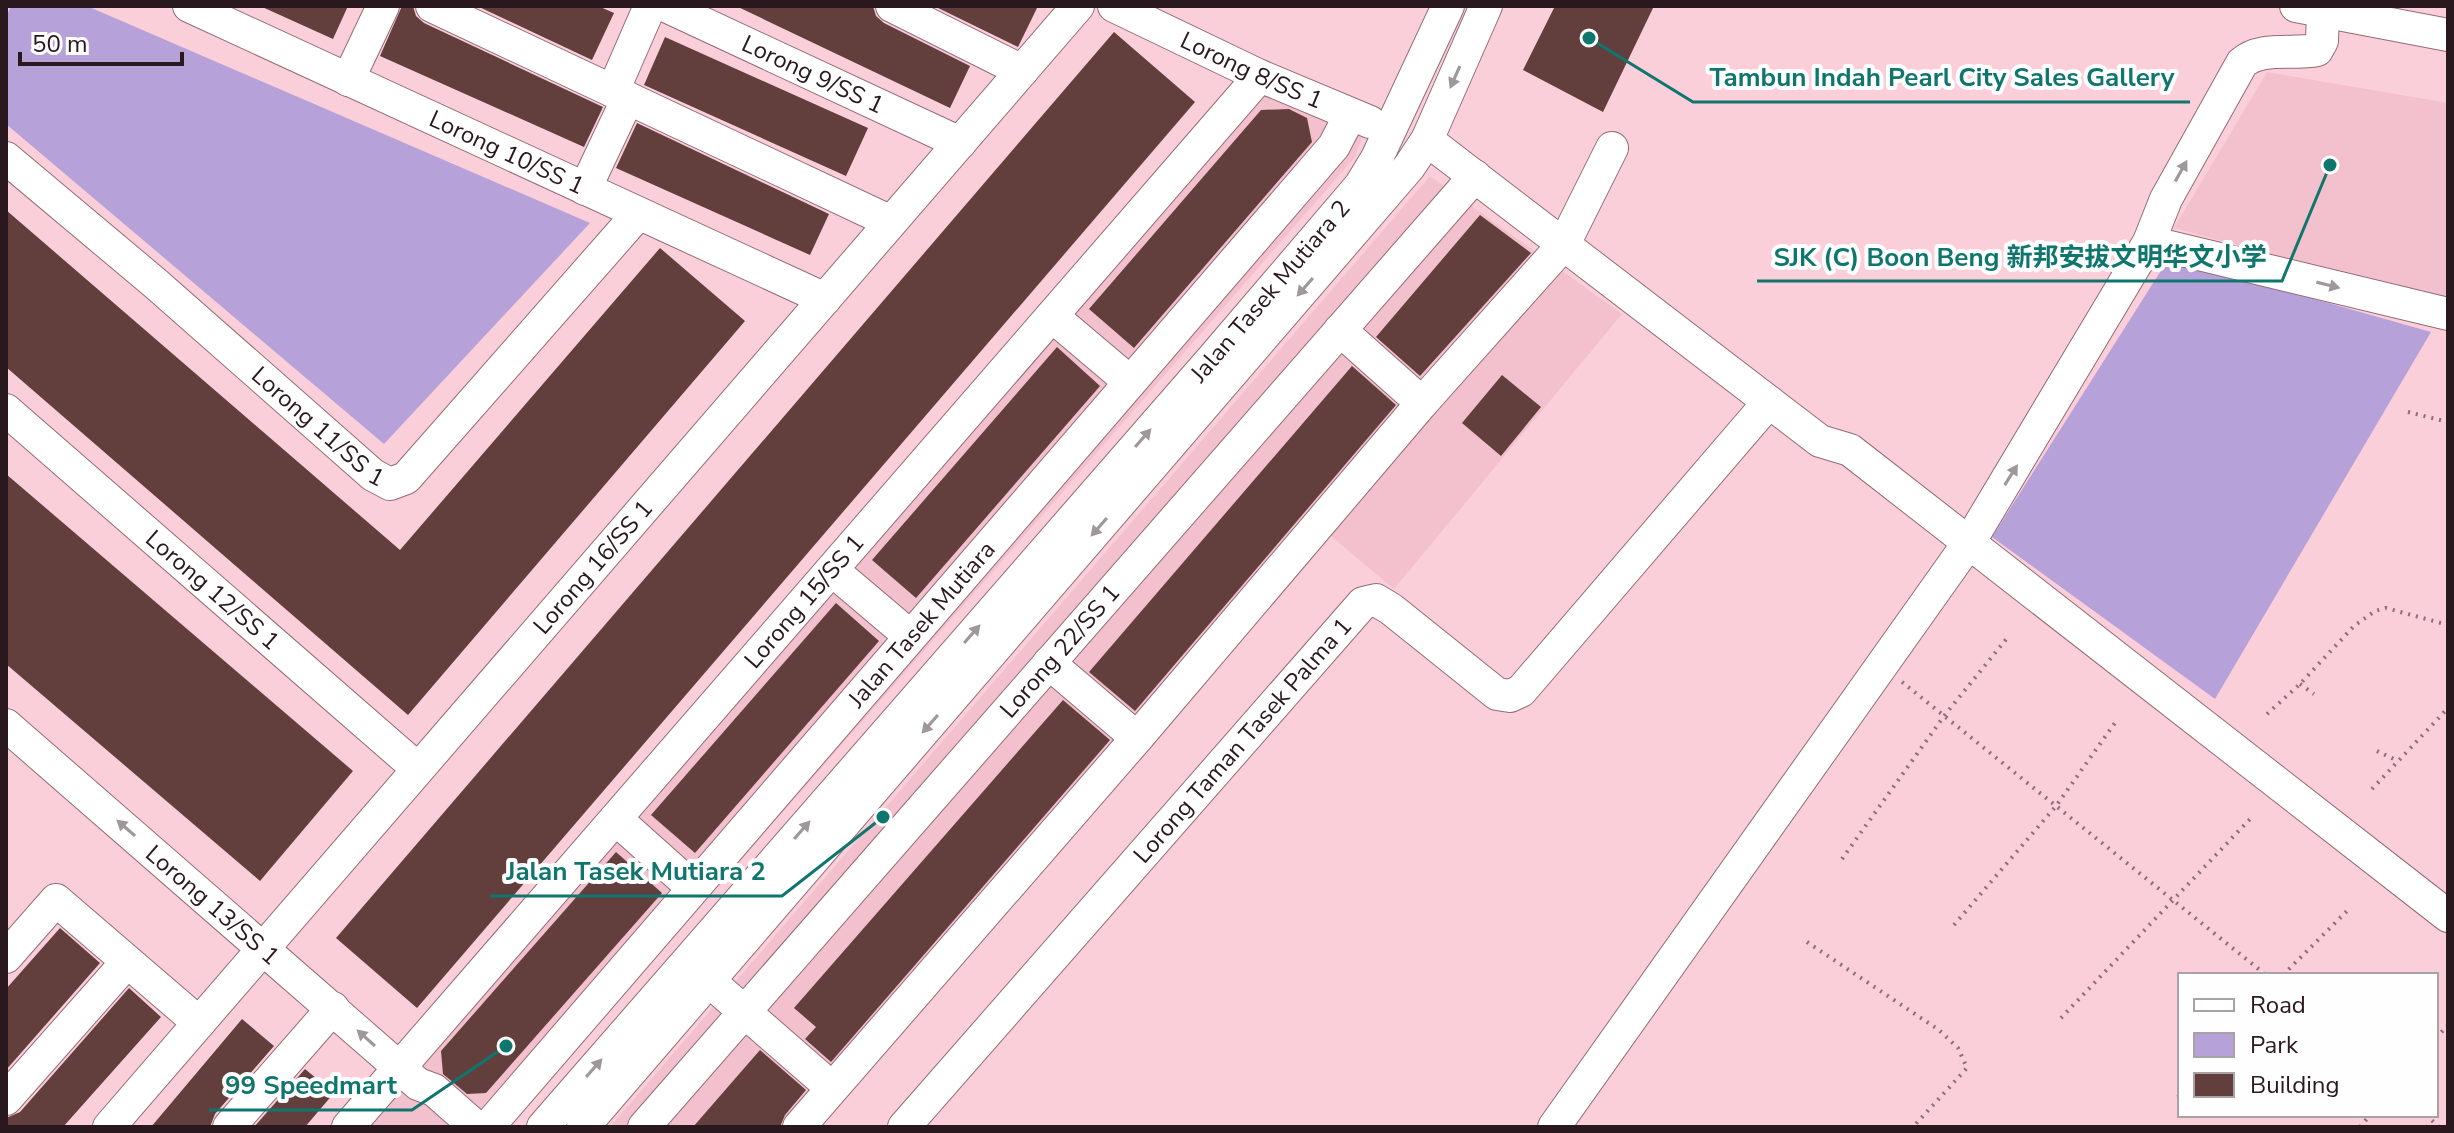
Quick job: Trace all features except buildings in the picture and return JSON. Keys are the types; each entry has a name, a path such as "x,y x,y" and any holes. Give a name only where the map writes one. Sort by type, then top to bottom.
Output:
{"street":[{"name":"Lorong 10/SS 1","path":"189,6 825,299"},
{"path":"348,80 383,6"},
{"path":"432,6 891,222"},
{"path":"585,189 650,6"},
{"name":"Lorong 9/SS 1","path":"666,6 960,143"},
{"path":"892,6 1022,71"},
{"name":"Lorong 16/SS 1","path":"109,1127 1078,6"},
{"name":"Lorong 8/SS 1","path":"1114,6 1260,76 1391,129"},
{"name":"Jalan Tasek Mutiara 2","path":"543,1127 1360,186 1377,158 1448,6"},
{"name":"Jalan Tasek Mutiara 2","path":"583,1127 1409,167 1427,140 1486,6"},
{"path":"2309,9 2448,35"},
{"path":"1554,1127 1970,541 2149,242 2166,199 2242,63 2250,56 2261,54 2317,50 2322,41 2309,9"},
{"name":"Lorong 15/SS 1","path":"348,1127 409,1076 616,819 1260,76"},
{"name":"Jalan Tasek Mutiara","path":"488,1127 1334,146 1350,115"},
{"path":"1427,140 1820,441 1850,450 1970,541 2448,916"},
{"path":"799,1127 1137,738 1422,403 1564,244 1612,148"},
{"name":"Lorong 11/SS 1","path":"6,158 155,283 373,475 390,484 406,478 638,214"},
{"name":"Lorong 22/SS 1","path":"644,1127 1475,176"},
{"path":"2149,242 2448,314"},
{"path":"1052,316 1130,382"},
{"path":"1340,330 1422,403"},
{"name":"Lorong Taman Tasek Palma 1","path":"904,1127 1363,603 1376,600 1391,609 1497,694 1510,696 1521,691 1769,402"},
{"name":"Lorong 12/SS 1","path":"6,410 418,769"},
{"path":"832,570 910,636"},
{"path":"1049,663 1137,738"},
{"name":"Lorong 13/SS 1","path":"6,725 409,1076 434,1090 476,1127"},
{"path":"616,819 692,887"},
{"path":"6,957 56,900 199,1023"},
{"path":"6,1099 127,962"},
{"path":"708,980 832,1088"},
{"path":"229,1127 333,1008"},
{"name":"Lorong 13/SS 1","path":"409,1076 423,1100 452,1127"}],"path":[{"path":"2408,412 2448,422"},
{"path":"2267,714 2354,626 2375,611 2386,608 2448,625"},
{"path":"1842,859 1944,716 2008,637"},
{"path":"1882,665 2264,973"},
{"path":"2300,684 2314,694"},
{"path":"2372,789 2448,708"},
{"path":"1954,925 2056,806 2117,720"},
{"path":"2377,751 2398,761"},
{"path":"2061,1018 2251,818"},
{"path":"2285,973 2349,909"},
{"path":"1807,942 1939,1030 1958,1048 1967,1068 1913,1127"}],"shaded area":[{"path":"1280,70 1373,105 1355,157 508,1127 366,1127"},
{"path":"2267,72 2448,103 2448,302 2174,228"},
{"path":"1430,176 1622,314 1394,589 1325,531 806,1127 610,1127"}],"green space":[{"path":"11,6 87,6 590,223 384,444 6,124 6,17"},
{"path":"2169,258 2431,332 2215,699 1992,537"}],"place":[{"name":"Tambun Indah Pearl City Sales Gallery","path":"1589,38"},
{"name":"SJK (C) Boon Beng 新邦安拔文明华文小学","path":"2330,165"},
{"name":"Jalan Tasek Mutiara 2","path":"883,817"},
{"name":"99 Speedmart","path":"506,1046"}]}
